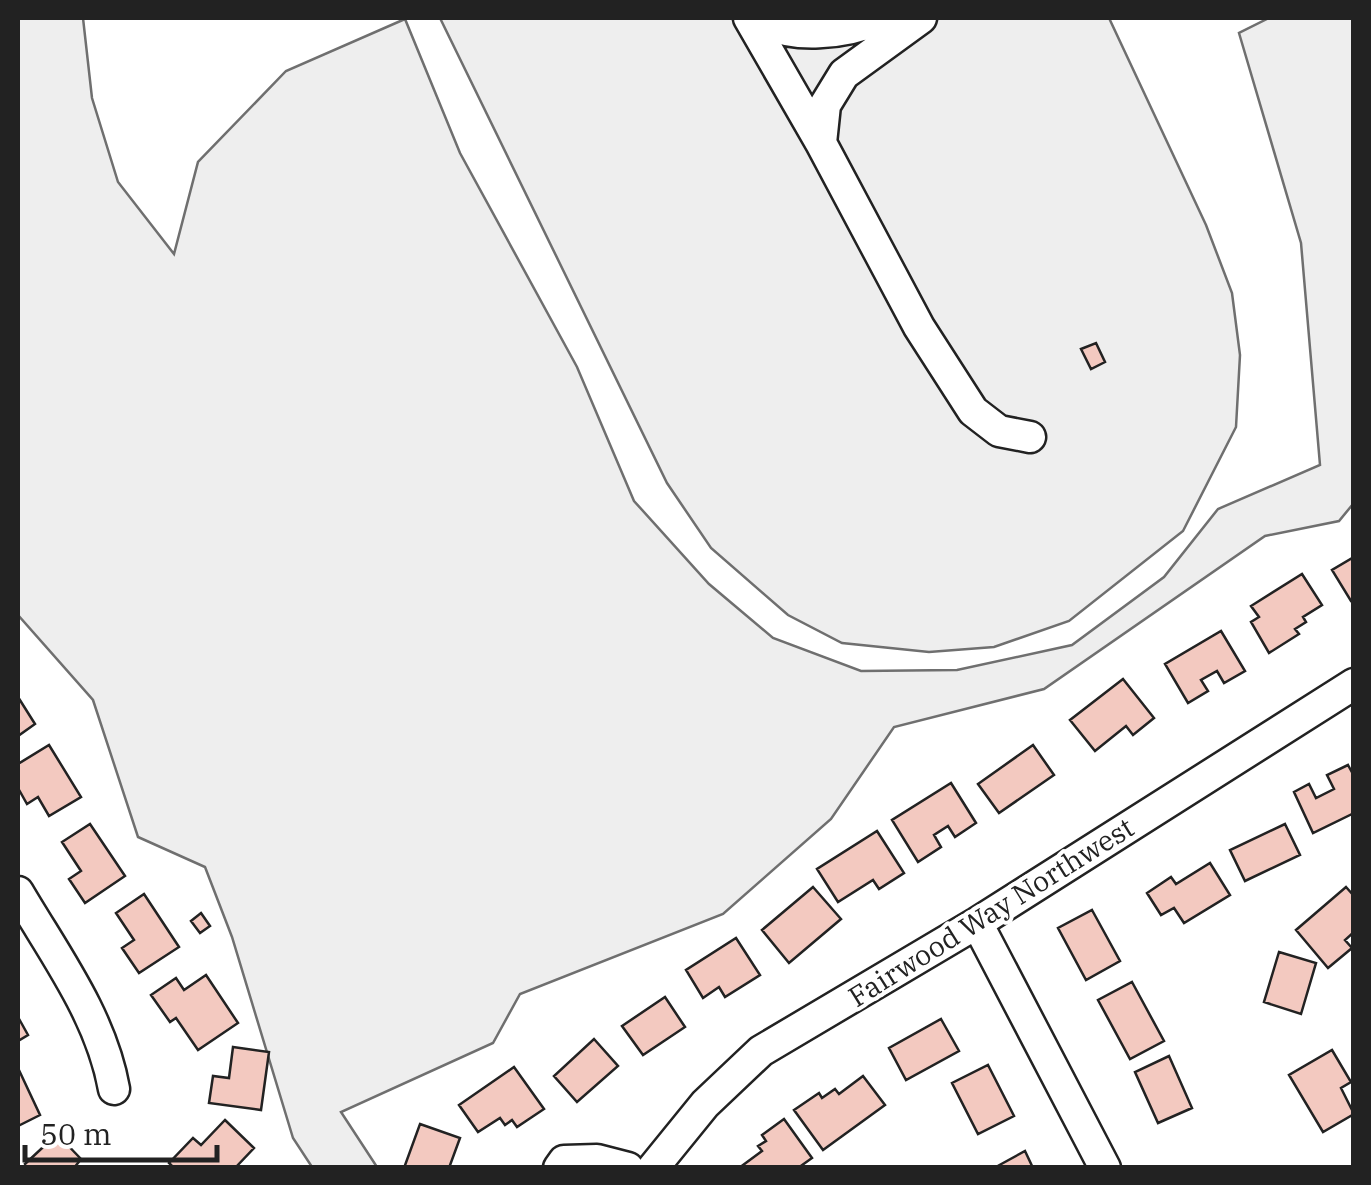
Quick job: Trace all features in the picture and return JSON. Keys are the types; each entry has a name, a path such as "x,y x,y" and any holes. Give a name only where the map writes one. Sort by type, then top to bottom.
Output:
{"street":[{"path":"749,18 918,327 973,411 999,430 1030,437"},
{"path":"758,18 769,26 813,32 860,27 881,18"},
{"path":"821,144 825,106 844,74 921,18"},
{"name":"Fairwood Way Northwest","path":"652,1168 705,1104 760,1051 978,923 1354,684"},
{"path":"18,892 107,1051 114,1089"},
{"path":"978,923 1105,1168"},
{"path":"559,1168 564,1161 597,1160 628,1168"}],"shaded area":[{"path":"18,18 83,18 92,98 118,182 174,254 198,162 286,71 405,19 460,153 577,367 634,501 709,584 773,638 861,671 957,670 1072,645 1164,577 1218,509 1320,465 1301,243 1239,33 1269,18 1353,18 1353,504 1339,521 1265,536 1044,689 894,727 831,819 723,914 520,994 493,1043 341,1112 377,1167 312,1167 293,1138 232,937 205,867 138,837 93,700 18,615"},
{"path":"440,18 1109,18 1206,225 1232,293 1240,355 1236,427 1183,531 1069,621 994,647 929,652 842,643 788,615 711,548 667,483"}],"building":[{"path":"1096,343 1105,362 1091,369 1081,349"},
{"path":"1354,557 1354,600 1351,601 1332,570"},
{"path":"1302,574 1322,605 1303,617 1306,622 1295,629 1299,634 1269,653 1251,622 1259,617 1251,606"},
{"path":"1221,631 1245,671 1224,683 1217,671 1201,680 1208,691 1188,703 1165,664"},
{"path":"1123,679 1154,718 1133,735 1126,726 1095,751 1070,720"},
{"path":"18,697 35,724 18,736"},
{"path":"49,745 81,797 49,816 38,797 27,804 18,788 18,764"},
{"path":"1033,745 1054,775 999,813 978,784"},
{"path":"1348,765 1354,776 1354,813 1313,833 1294,792 1309,784 1316,798 1334,789 1327,775"},
{"path":"951,783 976,823 955,837 948,826 934,835 941,847 918,862 892,820"},
{"path":"90,824 125,876 85,903 69,879 81,871 62,842"},
{"path":"1285,824 1300,855 1245,881 1230,850"},
{"path":"877,831 904,873 879,889 873,880 838,902 817,869"},
{"path":"1210,863 1230,895 1184,923 1174,908 1161,915 1147,893 1171,877 1176,884"},
{"path":"813,887 841,919 789,963 762,930"},
{"path":"1346,887 1354,896 1354,932 1345,940 1352,948 1328,968 1296,930"},
{"path":"144,894 179,947 139,973 122,948 134,940 116,913"},
{"path":"1092,910 1120,961 1086,980 1058,928"},
{"path":"201,913 210,926 200,933 191,921"},
{"path":"736,938 760,975 725,997 719,987 703,998 686,970"},
{"path":"1279,952 1316,963 1301,1014 1264,1002"},
{"path":"206,975 238,1023 198,1050 176,1018 170,1022 151,995 176,978 184,990"},
{"path":"1132,982 1164,1041 1130,1059 1098,1000"},
{"path":"665,997 685,1027 643,1055 622,1026"},
{"path":"18,1017 28,1035 18,1041"},
{"path":"941,1019 959,1051 906,1080 889,1048"},
{"path":"594,1039 618,1066 577,1102 554,1076"},
{"path":"233,1047 269,1052 261,1110 209,1103 213,1076 229,1078"},
{"path":"1332,1050 1351,1082 1341,1088 1354,1114 1323,1132 1289,1075"},
{"path":"1169,1056 1192,1108 1158,1123 1135,1072"},
{"path":"988,1065 1014,1116 978,1134 952,1083"},
{"path":"514,1067 544,1109 517,1127 512,1120 505,1125 500,1118 478,1132 459,1105"},
{"path":"18,1068 40,1115 18,1126"},
{"path":"863,1076 885,1105 823,1150 794,1110 819,1093 822,1098 835,1089 839,1094"},
{"path":"784,1119 812,1158 798,1168 739,1168 762,1151 758,1146 766,1141 762,1135"},
{"path":"225,1120 254,1148 235,1168 174,1168 169,1163 193,1138 201,1145"},
{"path":"420,1124 460,1138 449,1168 404,1168"},
{"path":"57,1134 81,1159 74,1168 28,1168 25,1164"},
{"path":"1025,1151 1033,1168 994,1168"}]}
